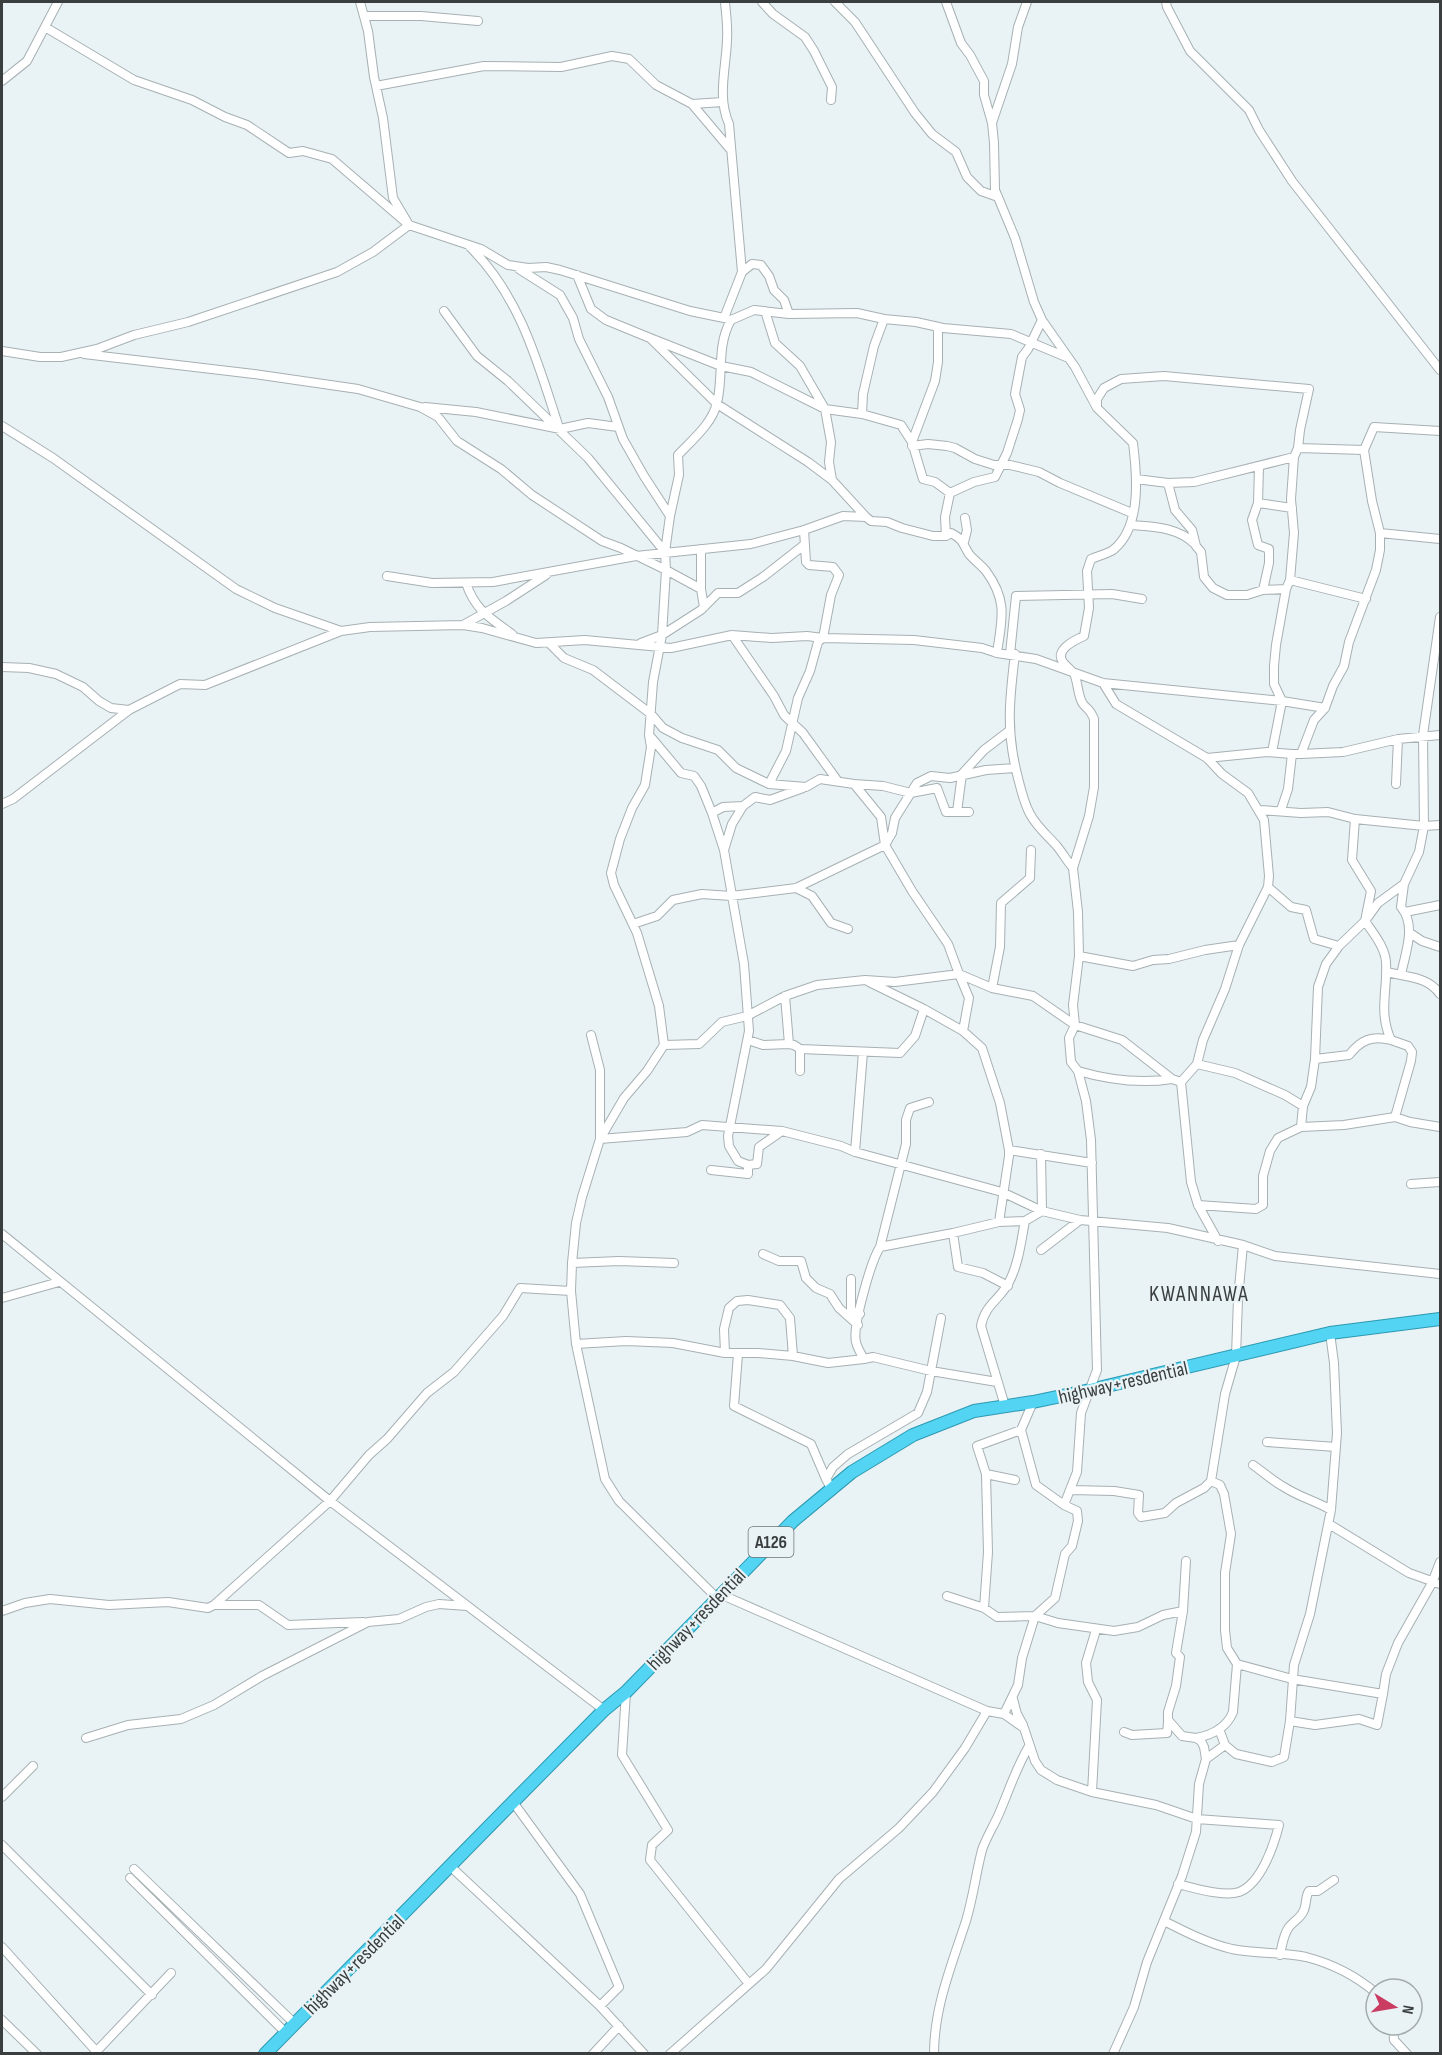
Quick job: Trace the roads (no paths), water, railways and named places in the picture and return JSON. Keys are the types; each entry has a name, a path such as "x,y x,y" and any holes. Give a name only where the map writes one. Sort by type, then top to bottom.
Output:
{"highway":[{"name":"highway+resdential","path":"265,2054 604,1710 626,1692 829,1483 852,1472 913,1435 974,1411 1090,1390 1330,1333 1440,1319"}],"street":[{"path":"2,81 27,61 58,2"},
{"path":"360,2 368,31 376,86 384,118 393,198 409,225"},
{"path":"725,2 728,38 723,81 723,110 729,124 742,272 721,343 722,366 717,404 708,422 678,455 679,475 669,516 665,552 662,635 658,647 651,714 651,747 645,785 632,808 611,873 614,885 633,924 659,1006 664,1045 624,1098 600,1139 576,1223 571,1291 576,1344 606,1479 619,1501 718,1596 987,1711 1004,1714 1024,1728"},
{"path":"762,2 773,14 805,37 810,44 832,87 831,100"},
{"path":"835,2 855,22 915,113 932,134 956,152 967,177 981,191 998,197"},
{"path":"946,2 961,42 984,81 984,96 992,123 995,190 1015,238 1034,302 1042,320 1090,393 1096,408 1133,443 1137,496 1131,525 1119,545 1110,552 1091,559 1087,572 1090,596 1088,623 1084,636 1073,641 1063,650 1061,656 1063,662 1075,674 1082,703 1090,709 1094,719 1094,776 1089,816 1072,868"},
{"path":"992,123 1012,64 1018,27 1027,2"},
{"path":"1166,2 1190,51 1249,110 1259,130 1292,181 1440,370"},
{"path":"364,16 421,16 478,21"},
{"path":"45,27 134,80 192,100 225,117 247,125 289,153 303,152 332,159 409,225 481,249 508,265 546,267 690,311 728,319 754,310 789,314 856,313 938,327 1011,334 1068,357"},
{"path":"376,86 484,66 561,67 612,56 629,59 656,86 692,104 730,149"},
{"path":"692,104 723,102"},
{"path":"2,351 40,357 61,357 97,350 134,335 188,322 337,272 373,252 409,225"},
{"path":"467,245 481,258 513,304 530,340 560,429"},
{"path":"742,272 752,264 761,265 769,276 774,290 784,300 789,314"},
{"path":"515,266 560,295 573,318 579,339 608,397 618,427 644,476 669,516"},
{"path":"577,275 591,309 606,320 722,366 751,372 825,409 862,414 901,425 912,444 923,479 935,482 950,493"},
{"path":"444,311 477,356 508,381 588,458 665,552"},
{"path":"765,311 775,343 800,366 825,409 831,442 829,462 832,480"},
{"path":"862,414 863,394 874,346 884,319"},
{"path":"950,493 995,477 1002,466 1020,410 1015,394 1022,357 1042,320"},
{"path":"912,444 935,381 938,362 938,327"},
{"path":"650,338 717,404 832,480 871,521 887,522 933,536 946,536 951,533 964,542 969,554 986,571 997,590 1003,609 997,653"},
{"path":"79,353 358,389 420,407 476,412 560,429 588,423 618,427"},
{"path":"1096,408 1097,399 1104,388 1121,379 1164,376 1309,389 1298,448 1294,457 1292,508 1294,533 1290,580 1286,589 1274,666 1274,684 1282,701 1272,752"},
{"path":"420,407 438,417 457,441 501,468 532,495 602,541 621,548 701,589"},
{"path":"2,426 53,458 236,589 275,608 341,631"},
{"path":"1301,754 1314,720 1325,708 1344,666 1349,642 1376,570 1380,550 1380,533 1364,450 1374,427 1440,431"},
{"path":"912,444 947,446 975,459 1039,472 1132,513"},
{"path":"1298,448 1364,450"},
{"path":"1136,479 1167,483 1206,480 1294,457"},
{"path":"1259,467 1258,503 1252,520 1258,545 1269,549 1269,563 1263,590"},
{"path":"1167,483 1175,510 1192,530 1196,546"},
{"path":"946,536 945,517 950,493"},
{"path":"1258,503 1292,508"},
{"path":"387,576 432,583 493,582 636,556 750,544 804,530 843,516 866,517"},
{"path":"964,542 967,530 965,518"},
{"path":"1131,525 1167,528 1185,535 1201,552 1204,577 1213,588 1227,595 1247,595 1263,590 1286,589"},
{"path":"769,784 786,751 798,698 810,670 818,642 823,638 831,595 838,575 833,567 809,565 806,562 804,530"},
{"path":"1380,533 1440,538"},
{"path":"637,645 662,635 704,607 718,594 738,593 804,545"},
{"path":"701,549 701,589 704,607"},
{"path":"463,626 550,573"},
{"path":"1290,580 1366,599"},
{"path":"466,584 472,600 484,614 515,637"},
{"path":"1064,1505 1077,1472 1081,1413 1097,1370 1092,1163 1086,1101 1078,1071 1071,1062 1069,1038 1075,1025 1073,1005 1079,956 1077,895 1072,868 1029,813 1010,749 1009,692 1016,596 1112,594 1142,599"},
{"path":"1401,975 1410,933 1405,912 1401,907 1404,884 1419,852 1424,826 1423,735 1440,617"},
{"path":"2,804 13,799 129,710 180,684 205,685 341,631 370,627 463,626 536,643 585,640 671,648 732,635 930,641 982,648 997,653 1049,662 1103,683 1282,701 1325,708"},
{"path":"732,635 774,696 784,715 803,733 837,780"},
{"path":"549,643 564,658 593,670 651,714 663,728 682,738 718,750 736,768 769,784 806,787"},
{"path":"2,667 29,668 56,674 83,687 111,708 129,710"},
{"path":"1103,683 1116,704 1207,758 1222,774 1248,793 1264,820 1268,887 1239,945 1225,989 1203,1040 1197,1064 1181,1082 1191,1182 1198,1205 1218,1241"},
{"path":"957,812 962,774 984,750 1009,731"},
{"path":"650,735 681,773 694,776 701,786 724,850 744,964 749,1031 730,1128 729,1146 738,1161 748,1165 757,1164 759,1147 782,1131"},
{"path":"1207,758 1272,752 1301,754 1342,752 1398,739 1440,735"},
{"path":"1396,784 1398,739"},
{"path":"1281,810 1288,789 1292,754"},
{"path":"633,924 657,916 673,900 702,894 731,896 796,888 885,845 892,833 895,818 917,783 931,776 950,778 962,774 1015,768"},
{"path":"724,850 732,824 743,806 755,797 770,800 806,787 820,779 883,786 911,793 937,788 946,812 969,812"},
{"path":"854,784 881,818 885,845 912,891 948,944 969,998 963,1031"},
{"path":"712,813 723,807 743,806"},
{"path":"1260,810 1328,812 1355,819 1424,826 1440,825"},
{"path":"1355,819 1352,860 1371,891 1365,921 1384,950 1386,1027 1391,1040"},
{"path":"992,988 1000,947 1001,903 1030,878 1031,850"},
{"path":"1301,1127 1303,1106 1311,1087 1315,1059 1318,987 1326,964 1378,903 1404,884"},
{"path":"1268,887 1291,907 1306,910 1314,939 1339,946"},
{"path":"796,888 812,896 831,923 848,929"},
{"path":"1405,912 1440,905"},
{"path":"1410,933 1422,941 1440,947"},
{"path":"1079,956 1133,966 1153,960 1239,945"},
{"path":"1386,972 1420,979 1435,986 1440,994"},
{"path":"664,1045 699,1044 722,1022 747,1016 785,996 817,985 865,980 895,982 959,974 992,988 1034,996 1075,1025 1122,1040 1172,1079 1181,1082"},
{"path":"865,980 963,1031 982,1048 994,1078 1010,1156 1002,1192 999,1222"},
{"path":"785,996 789,1044"},
{"path":"748,1040 763,1045 789,1044 800,1049 900,1053 915,1036 924,1009"},
{"path":"591,1035 600,1070 600,1139"},
{"path":"1315,1059 1349,1055 1363,1040 1378,1037 1408,1046 1412,1052 1411,1061 1395,1117"},
{"path":"800,1049 800,1071"},
{"path":"855,1152 863,1052"},
{"path":"1197,1064 1235,1073 1285,1095 1303,1106"},
{"path":"1078,1071 1107,1079 1143,1082 1172,1079"},
{"path":"864,1359 856,1341 858,1325 867,1279 880,1247 906,1144 906,1120 910,1108 929,1102"},
{"path":"1198,1205 1256,1209 1263,1205 1263,1176 1270,1151 1278,1138 1301,1127 1344,1125 1395,1117 1440,1127"},
{"path":"600,1139 687,1132 702,1125 782,1131 1002,1192 1042,1211 1080,1220 1168,1228 1243,1245 1275,1256 1440,1274"},
{"path":"1009,1150 1092,1163"},
{"path":"1041,1154 1042,1211"},
{"path":"711,1170 748,1174 748,1165"},
{"path":"1411,1184 1440,1182"},
{"path":"880,1247 999,1222 1024,1221 1042,1211"},
{"path":"1041,1250 1080,1220"},
{"path":"1005,1406 981,1326 983,1313 1008,1286 1015,1270 1024,1221"},
{"path":"952,1233 957,1267 983,1272 1008,1286"},
{"path":"2,1234 330,1501 604,1710"},
{"path":"1071,1491 1114,1491 1139,1495 1138,1513 1142,1516 1166,1513 1176,1503 1204,1488 1211,1481 1225,1394 1236,1356 1243,1245"},
{"path":"763,1254 779,1261 801,1260 806,1278 816,1288 830,1294 839,1308 858,1325"},
{"path":"572,1263 619,1261 674,1263"},
{"path":"851,1280 851,1311 860,1314"},
{"path":"2,1298 59,1282"},
{"path":"2,1611 25,1603 50,1599 109,1605 168,1602 208,1608 214,1605 330,1501 427,1393 454,1372 503,1316 520,1288 571,1291"},
{"path":"725,1353 724,1329 729,1308 737,1301 747,1300 780,1305 790,1318 793,1356"},
{"path":"829,1483 833,1467 848,1454 918,1413 927,1392 941,1318"},
{"path":"1219,1729 1225,1745 1236,1754 1272,1762 1284,1757 1290,1721 1294,1665 1310,1614 1331,1510 1336,1447 1334,1363 1330,1333"},
{"path":"576,1344 626,1341 673,1343 725,1353 793,1356 828,1363 873,1357 931,1371 997,1382"},
{"path":"738,1354 734,1406 811,1444 829,1483"},
{"path":"1004,1714 1013,1699 1021,1676 1022,1658 1035,1616 1055,1598 1065,1554 1072,1546 1078,1521 1077,1511 1064,1505 1036,1485 1021,1430 1033,1402"},
{"path":"984,1608 988,1552 986,1474 976,1446 1021,1430"},
{"path":"1268,1442 1336,1447"},
{"path":"1253,1465 1283,1487 1313,1499 1331,1510"},
{"path":"986,1474 1015,1480"},
{"path":"1168,1720 1182,1736 1197,1738 1219,1729 1230,1719 1233,1712 1237,1664 1227,1648 1225,1630 1225,1573 1230,1550 1230,1524 1224,1494 1220,1485 1211,1481"},
{"path":"1329,1524 1388,1561 1436,1583"},
{"path":"1124,1732 1131,1735 1167,1733 1168,1712 1176,1686 1180,1657 1176,1653 1183,1611 1186,1561"},
{"path":"1290,1721 1315,1725 1359,1719 1377,1725 1386,1674 1398,1643 1436,1583 1440,1562"},
{"path":"947,1596 984,1608 996,1617 1035,1616 1096,1630 1114,1631 1138,1628 1163,1615 1183,1611"},
{"path":"214,1605 259,1605 288,1625 368,1622 399,1618 439,1604 468,1606"},
{"path":"86,1738 128,1725 182,1719 214,1705 262,1676 368,1622"},
{"path":"1092,1792 1097,1706 1088,1682 1086,1663 1096,1630"},
{"path":"1237,1664 1292,1679 1383,1694"},
{"path":"626,1692 622,1755 668,1830 652,1845 650,1860 749,1984"},
{"path":"1013,1699 1029,1746 1041,1770 1057,1780 1092,1792 1156,1805 1197,1818 1279,1825 1268,1859 1249,1884 1239,1892 1220,1892 1178,1884"},
{"path":"670,2054 766,1969 839,1879 899,1828 933,1792 955,1763 987,1711"},
{"path":"1113,2054 1134,2007 1147,1962 1196,1833 1199,1784 1206,1759 1204,1747 1197,1738"},
{"path":"1206,1759 1225,1745"},
{"path":"934,2054 934,2037 939,2010 953,1957 967,1919 983,1847 1005,1800 1015,1770 1029,1746"},
{"path":"2,1797 33,1766"},
{"path":"513,1802 580,1894 619,1986 600,2006"},
{"path":"2,1845 152,1995"},
{"path":"450,1866 600,2006 644,2054"},
{"path":"134,1869 291,2028"},
{"path":"130,1878 291,2028"},
{"path":"1280,1955 1288,1928 1299,1920 1305,1909 1307,1894 1318,1891 1334,1880"},
{"path":"1164,1921 1197,1938 1234,1949 1306,1957 1342,1969 1364,1983"},
{"path":"2,1947 95,2052 171,1973"},
{"path":"2,2020 37,2054"},
{"path":"594,2053 619,2026"},
{"path":"1394,2037 1407,2054"}],"district":[{"name":"KWANNAWA","path":"1199,1293"}]}
